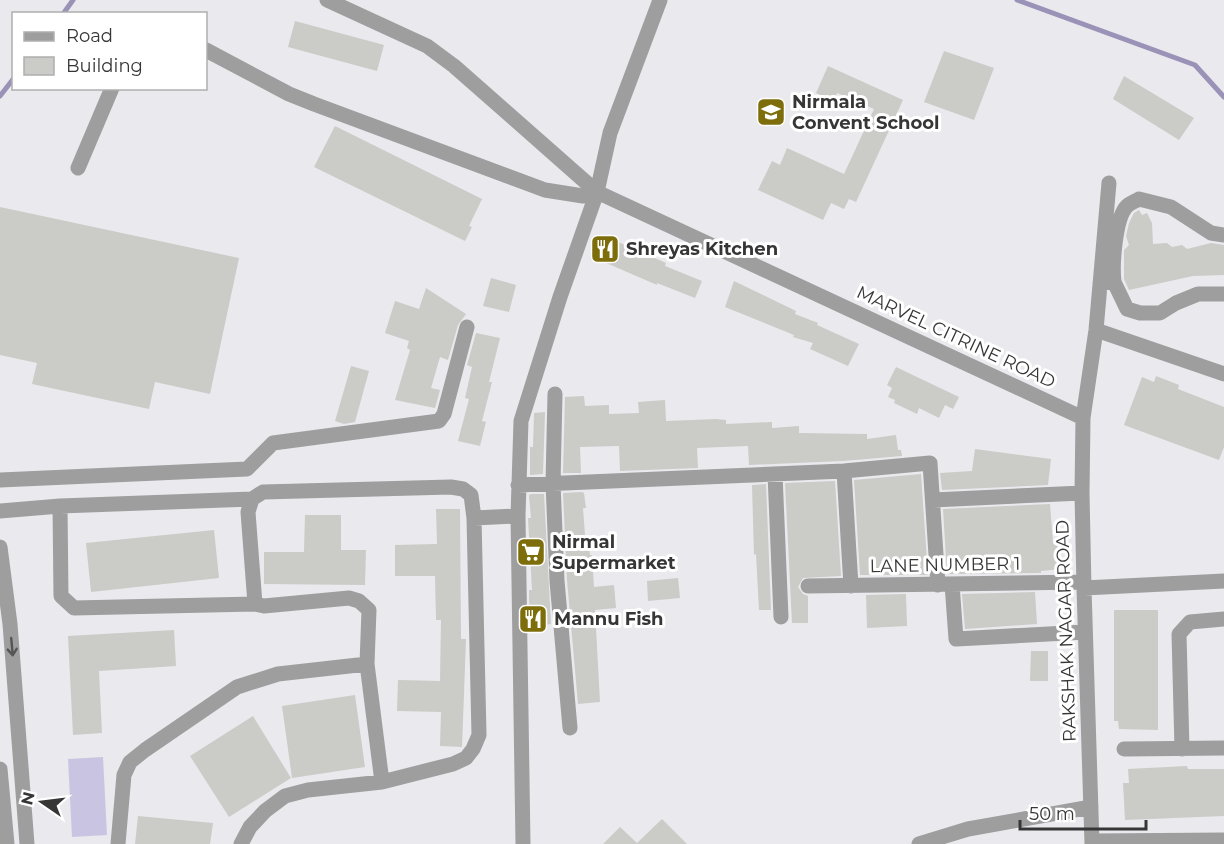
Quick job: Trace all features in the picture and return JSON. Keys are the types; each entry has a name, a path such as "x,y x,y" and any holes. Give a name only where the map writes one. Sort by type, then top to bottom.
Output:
{"street":[{"name":"MARVEL CITRINE ROAD","path":"327,0 427,46 489,96 596,190 1083,418"},
{"path":"524,844 518,516 521,421 596,190 610,133 660,0"},
{"path":"207,51 314,104 537,187 583,196 596,190"},
{"path":"78,168 111,90"},
{"path":"1109,183 1107,282 1127,309 1140,313 1160,313 1198,294 1224,294"},
{"path":"1083,418 1096,330 1112,264 1119,219 1127,206 1139,199 1171,207 1211,232 1224,234"},
{"path":"0,480 248,469 273,443 439,421 444,414 467,327"},
{"path":"1096,330 1224,374"},
{"path":"555,394 553,483 557,581 570,728"},
{"name":"RAKSHAK NAGAR ROAD","path":"1083,418 1082,493 1092,843"},
{"path":"518,484 844,471 930,463 945,585 956,639 1085,632"},
{"path":"844,471 851,586"},
{"path":"776,474 781,617"},
{"path":"0,511 60,506 252,499 263,492 451,487 463,489 471,495 474,518 479,735 474,749 466,758 453,764 382,782 308,790 285,796 265,811 250,827 241,844"},
{"path":"933,500 1082,493"},
{"path":"252,499 248,512 255,604"},
{"path":"60,506 61,596 74,608 255,604 264,606 349,598 359,601 369,610 367,664 382,782"},
{"path":"474,518 518,516"},
{"path":"0,547 10,633 27,844"},
{"name":"LANE NUMBER 1","path":"808,586 1084,585 1224,581"},
{"path":"1182,749 1179,634 1190,622 1224,619"},
{"path":"118,844 124,775 130,762 145,750 237,687 278,674 367,664"},
{"path":"1124,748 1224,748"},
{"path":"0,769 7,844 0,844"},
{"path":"919,844 968,829 1091,807"},
{"path":"1092,843 1224,840"}],"shaded area":[{"path":"103,757 107,835 72,837 68,759"}],"building":[{"path":"295,21 384,45 377,71 288,47"},
{"path":"944,51 994,68 974,120 924,102"},
{"path":"828,66 903,100 856,202 849,199 844,209 831,203 823,220 758,190 772,161 780,165 787,148 844,174 874,109 837,93 834,101 816,93"},
{"path":"1124,76 1194,118 1179,140 1113,99"},
{"path":"335,126 482,199 469,226 472,227 465,241 314,167"},
{"path":"0,207 239,258 210,394 155,382 149,409 32,384 37,363 0,355"},
{"path":"1139,210 1142,215 1147,213 1152,223 1153,244 1167,243 1172,247 1182,245 1187,249 1211,243 1224,245 1224,275 1193,276 1129,290 1124,279 1124,250 1129,245 1126,236 1129,223 1134,213"},
{"path":"607,237 666,263 665,266 702,281 695,298 657,283 657,285 597,259"},
{"path":"491,278 516,285 509,312 483,306"},
{"path":"734,281 796,311 795,314 859,344 848,366 810,349 813,343 793,337 794,335 725,307"},
{"path":"426,288 466,314 458,325 448,360 440,357 431,388 440,390 435,408 395,400 410,350 407,348 409,341 385,333 395,301 419,309"},
{"path":"476,333 500,338 489,382 492,382 482,421 486,422 480,446 458,441 469,399 465,398 472,367 467,365"},
{"path":"351,366 369,371 355,422 344,424 335,421"},
{"path":"896,367 959,397 953,409 945,405 939,418 919,408 917,414 894,403 895,400 888,397 892,388 887,385"},
{"path":"1156,376 1179,385 1178,389 1224,407 1224,447 1219,460 1124,425 1142,377 1154,382"},
{"path":"584,396 585,406 609,405 609,414 639,413 638,402 665,400 666,421 716,419 726,420 726,424 772,422 772,428 799,426 799,433 867,434 867,439 896,435 898,450 901,450 902,456 749,465 748,446 697,448 698,468 620,471 619,446 580,447 581,473 563,473 565,397"},
{"path":"545,412 543,474 530,475 530,447 533,447 534,413"},
{"path":"975,449 1051,459 1048,485 942,490 940,473 972,471"},
{"path":"921,474 928,575 860,575 854,480"},
{"path":"835,481 841,576 803,578 798,587 803,594 808,596 808,623 792,623 785,483"},
{"path":"766,484 771,610 759,610 756,554 754,555 752,485"},
{"path":"582,492 586,508 583,508 585,535 588,535 590,555 592,555 594,587 614,585 616,608 595,610 600,702 578,704 567,580 563,493"},
{"path":"544,494 551,624 532,627 529,600 529,590 532,590 528,518 531,518 529,495"},
{"path":"1050,504 1053,543 1057,543 1060,569 1041,571 1041,573 947,574 943,509"},
{"path":"436,509 460,509 461,639 466,639 462,747 440,746 441,712 397,711 398,680 440,681 441,620 436,620 435,576 395,576 395,545 437,544"},
{"path":"305,515 341,515 341,550 366,550 365,585 264,584 264,552 304,552"},
{"path":"214,530 219,578 91,592 86,543"},
{"path":"678,578 680,598 648,601 647,581"},
{"path":"1035,592 1037,624 965,629 962,594"},
{"path":"906,594 907,626 867,628 866,595"},
{"path":"1114,610 1158,610 1158,730 1119,729 1118,721 1114,721"},
{"path":"174,630 176,666 99,671 102,733 73,735 68,636"},
{"path":"1031,651 1048,651 1048,681 1030,681"},
{"path":"355,695 365,767 292,778 282,706"},
{"path":"253,716 291,778 229,817 190,756"},
{"path":"1187,766 1188,769 1224,769 1224,816 1125,820 1123,783 1129,783 1128,769"},
{"path":"138,816 213,823 210,844 135,844"},
{"path":"662,819 687,844 603,844 620,827 637,843"}],"waterway":[{"path":"64,12 73,0"},
{"path":"1017,0 1195,65 1224,97"},
{"path":"0,96 12,81"}],"place":[{"name":"Nirmala Convent School","path":"771,112"},
{"name":"Shreyas Kitchen","path":"605,249"},
{"name":"Nirmal Supermarket","path":"531,552"},
{"name":"Mannu Fish","path":"533,619"}]}
